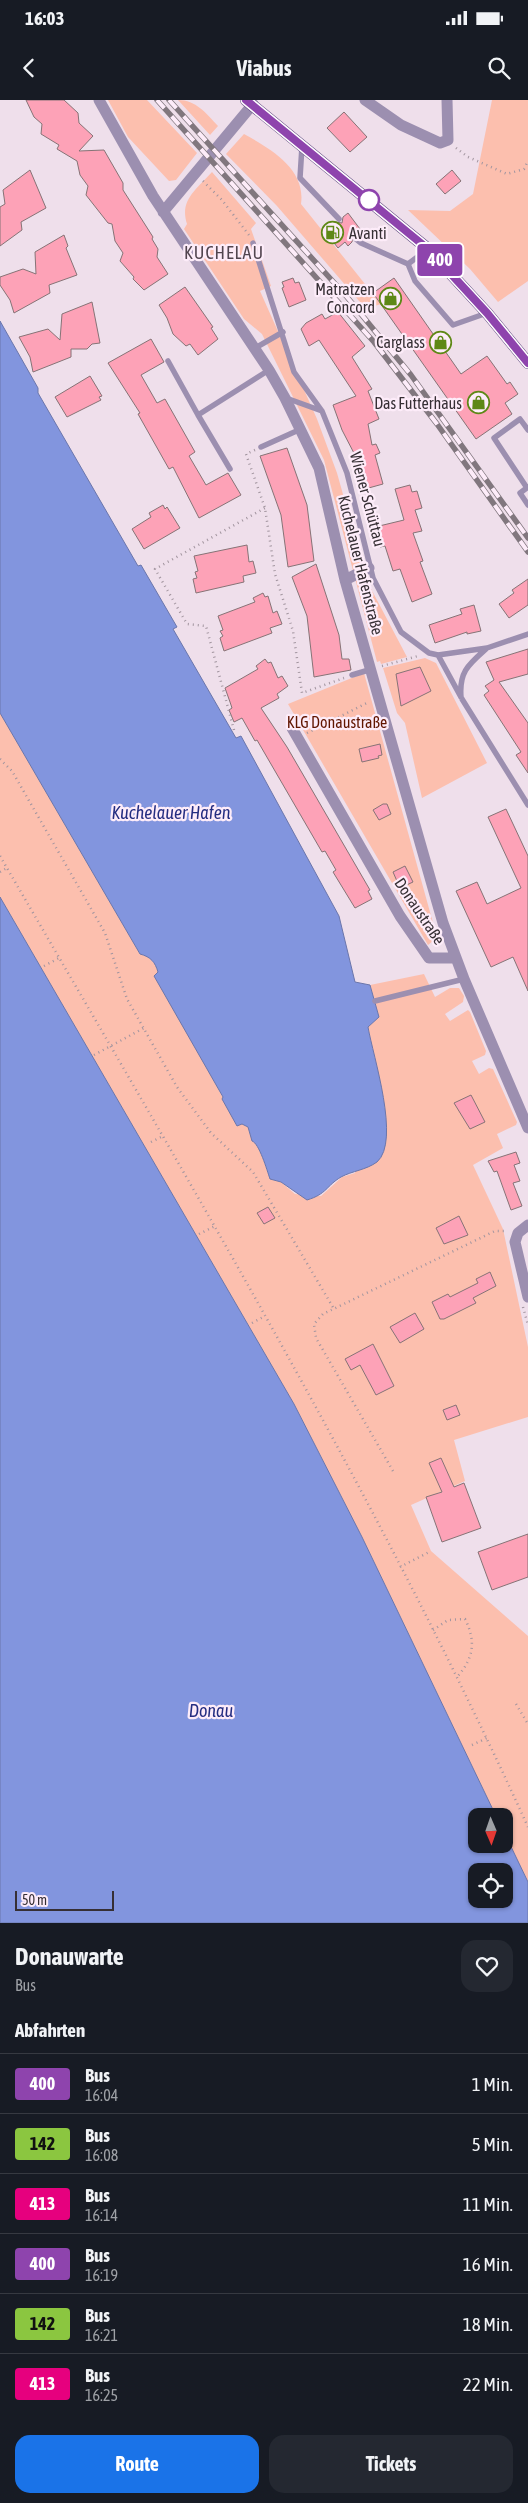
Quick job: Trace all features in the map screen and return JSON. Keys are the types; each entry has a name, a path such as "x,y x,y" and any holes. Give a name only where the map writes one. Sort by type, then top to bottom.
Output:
{"main road":[{"path":"250,101 428,249 487,313 528,363"}],"street":[{"name":"Kuchelauer Hafenstraße","path":"99,100 164,212 269,370 320,468 345,580 372,669 443,923 455,958"},
{"path":"365,100 401,125 440,143 448,140 447,100"},
{"path":"164,212 250,101"},
{"name":"Wiener Schüttau","path":"345,580 369,568"},
{"name":"Donaustraße","path":"292,728 400,916 428,958 455,958 528,1128"},
{"path":"528,1225 518,1233 515,1242 528,1297"}],"lane":[{"path":"302,144 300,178 339,220"},
{"path":"356,239 408,264 415,281 453,326 487,313"},
{"name":"Wiener Schüttau","path":"253,243 283,332 294,372 322,411 347,473 369,568 385,605 401,632 429,653"},
{"path":"408,264 428,249"},
{"path":"255,348 283,332"},
{"path":"168,361 230,469"},
{"path":"198,415 269,370"},
{"path":"285,398 322,411"},
{"path":"528,430 520,419 494,438 528,488 520,493 528,505"},
{"path":"261,447 301,430"},
{"path":"429,653 438,654 487,648 528,634"},
{"path":"462,699 460,681 472,662 487,648"},
{"path":"438,654 462,699 528,805"},
{"path":"352,675 372,669"},
{"path":"375,1001 464,979"}],"path":[{"path":"468,157 507,174 524,169 528,161"},
{"path":"194,173 222,200 245,227 253,243"},
{"path":"261,447 246,454 265,508 275,574 293,631 302,693 352,675"},
{"path":"234,730 206,626 186,624 155,569 265,508"},
{"path":"372,669 429,653"},
{"path":"314,730 368,702"},
{"path":"0,759 12,771 105,933 127,999 177,1087 211,1133 253,1172 334,1309"},
{"path":"0,856 215,1226 324,1419 458,1676 528,1827"},
{"path":"0,872 7,868"},
{"path":"44,966 59,958"},
{"path":"94,1055 144,1028"},
{"path":"151,1142 163,1136"},
{"path":"200,1234 215,1226"},
{"path":"393,1471 316,1338 314,1324 323,1314 495,1232 518,1233"},
{"path":"252,1323 265,1316"},
{"path":"400,1567 431,1551"},
{"path":"433,1630 448,1620 465,1619 474,1638 467,1665 458,1676"},
{"path":"516,1704 528,1724"},
{"path":"472,1746 487,1738"}],"green space":[{"path":"108,100 147,100 197,153 176,180 169,181 128,137"},
{"path":"178,100 195,105 205,112 218,126 210,135"},
{"path":"492,100 528,100 528,281 498,302 470,269 408,210 450,211 473,194"},
{"path":"244,134 265,146 292,170 298,180 301,204 381,304 366,309 277,206 226,154"},
{"path":"212,172 256,223 251,229 271,286 260,291 317,419 337,473 368,583 407,657 381,664 380,661 377,662 324,460 262,334 244,319 184,229 187,224 185,208 187,201"},
{"path":"425,658 436,663 487,763 422,798 405,723 397,713 383,668"},
{"name":"KLG Donaustraße","path":"364,673 433,923 433,941 428,945 288,704"},
{"path":"0,713 140,954 148,957 155,964 237,1126 242,1124 248,1127 252,1140 260,1151 270,1179 281,1182 295,1194 321,1196 342,1177 355,1173 370,1039 368,1027 379,1017 370,985 424,974 435,997 450,988 459,988 464,996 463,1002 445,1014 450,1021 468,1010 470,1012 486,1051 485,1055 472,1061 479,1074 489,1068 493,1069 517,1122 516,1125 497,1134 503,1148 473,1165 503,1229 528,1347 528,1417 454,1440 465,1481 411,1505 431,1551 528,1636 528,1882 513,1851 513,1808 492,1808 362,1537 294,1404 0,897"}],"water":[{"name":"Kuchelauer Hafen","path":"0,321 38,388 38,393 138,566 141,565 177,627 173,629 236,738 241,736 339,916 355,982 370,985 379,1017 368,1027 386,1118 384,1151 377,1162 341,1177 314,1198 307,1200 281,1182 270,1179 260,1152 252,1141 248,1127 242,1124 237,1126 222,1099 223,1097 154,976 158,972 155,965 150,958 140,954 0,713"},
{"name":"Donau","path":"0,897 294,1404 362,1537 492,1808 468,1808 468,1853 513,1853 513,1851 528,1882 528,1923 0,1923"}],"building":[{"path":"26,100 64,100 78,113 79,123 93,136 79,151 104,150 123,183 123,190 153,237 152,239 158,249 157,257 168,274 144,290 133,279 134,277 120,261 123,253 115,241 112,224 108,223 86,195 88,186 80,175 77,161 57,149 59,145 41,134 42,124 34,117"},
{"path":"344,112 367,137 350,152 327,128"},
{"path":"30,170 46,208 21,222 22,230 0,246 0,207 5,204 3,190"},
{"path":"452,170 461,181 445,194 436,184"},
{"path":"348,213 363,233 360,236 353,236 352,242 348,246 345,242 338,248 324,230 335,222 342,223 343,217"},
{"path":"64,235 68,246 66,248 77,275 49,285 50,293 14,313 10,300 0,285 0,277 23,269 36,274 35,252"},
{"path":"293,278 295,283 299,282 306,300 289,307 282,288 284,287 282,282"},
{"path":"394,278 461,374 487,356 507,384 510,382 518,394 505,403 512,414 476,439 373,293"},
{"path":"185,287 213,327 211,328 218,339 198,355 190,344 186,346 173,334 167,318 159,305"},
{"path":"92,302 100,343 92,344 87,349 71,349 71,357 33,372 30,357 19,337 48,329 60,340 62,314"},
{"path":"338,312 365,346 352,357 372,389 368,391 379,419 368,424 372,445 376,444 380,453 375,455 383,484 365,489 357,459 342,430 333,405 356,396 319,340 309,346 301,329 306,323 322,314 325,319"},
{"path":"151,339 164,362 141,375 157,403 165,399 195,452 189,456 206,485 228,473 241,495 199,518 173,467 169,469 138,414 140,413 108,363"},
{"path":"90,376 102,396 99,397 101,400 67,417 55,397"},
{"path":"287,448 307,505 314,561 288,567 281,515 260,456"},
{"path":"410,485 412,492 417,491 422,508 415,510 422,531 413,533 423,561 420,562 432,594 412,602 400,569 393,571 385,546 380,547 375,527 404,520 395,489"},
{"path":"163,505 165,509 167,507 180,528 144,549 132,529 151,517 149,513"},
{"path":"247,545 249,562 253,561 256,573 243,576 244,582 196,593 193,579 197,578 195,572 198,571 194,556"},
{"path":"316,564 339,635 342,659 349,659 351,670 314,677 307,616 292,577"},
{"path":"528,579 528,605 509,618 499,604 514,593 512,590"},
{"path":"263,593 265,597 268,596 273,613 277,611 282,624 270,628 272,633 224,651 220,638 223,636 220,631 223,630 218,616 255,602 253,598"},
{"path":"474,605 481,631 467,634 467,632 435,643 429,625 462,614 460,609"},
{"path":"528,649 528,674 499,682 528,723 528,773 516,755 521,752 484,695 489,691 485,686 494,680 486,662"},
{"path":"265,659 268,663 271,662 278,678 282,676 288,686 277,694 279,698 261,708 287,747 370,890 368,891 372,899 355,908 333,872 336,870 325,851 322,852 257,740 255,741 242,718 234,722 229,710 232,708 225,688 258,669 256,666"},
{"path":"420,667 431,691 401,706 396,674"},
{"path":"380,744 382,755 378,756 379,758 362,762 359,749"},
{"path":"383,804 387,804 391,814 379,820 373,810"},
{"path":"506,809 528,856 528,991 513,957 491,967 456,891 477,882 487,904 521,888 488,817"},
{"path":"405,866 413,882 400,888 393,872"},
{"path":"471,1095 485,1122 470,1129 454,1103"},
{"path":"516,1152 520,1163 514,1165 520,1181 513,1183 522,1206 511,1210 497,1171 494,1172 488,1161"},
{"path":"268,1207 275,1218 264,1224 257,1213"},
{"path":"459,1216 468,1235 444,1244 436,1228"},
{"path":"490,1272 496,1286 473,1298 476,1303 444,1319 440,1319 432,1302 448,1294 450,1297 478,1283 476,1279"},
{"path":"415,1313 424,1329 400,1343 390,1327"},
{"path":"373,1344 394,1386 376,1395 360,1365 351,1370 345,1359"},
{"path":"456,1405 460,1415 447,1420 443,1410"},
{"path":"441,1458 454,1487 464,1483 481,1528 442,1542 426,1497 442,1492 429,1463"},
{"path":"528,1534 528,1577 492,1590 478,1552"}],"railway":[{"path":"157,100 374,342 437,424 528,552"},
{"path":"169,100 347,297 411,375 528,538"}],"bus line":[{"name":"400","path":"246,100 428,249 487,313 528,363"}],"place":[{"name":"Avanti","path":"333,233"},
{"name":"Matratzen Concord","path":"391,298"},
{"name":"Carglass","path":"441,342"},
{"name":"Das Futterhaus","path":"478,403"}],"district":[{"name":"KUCHELAU","path":"224,253"}]}
